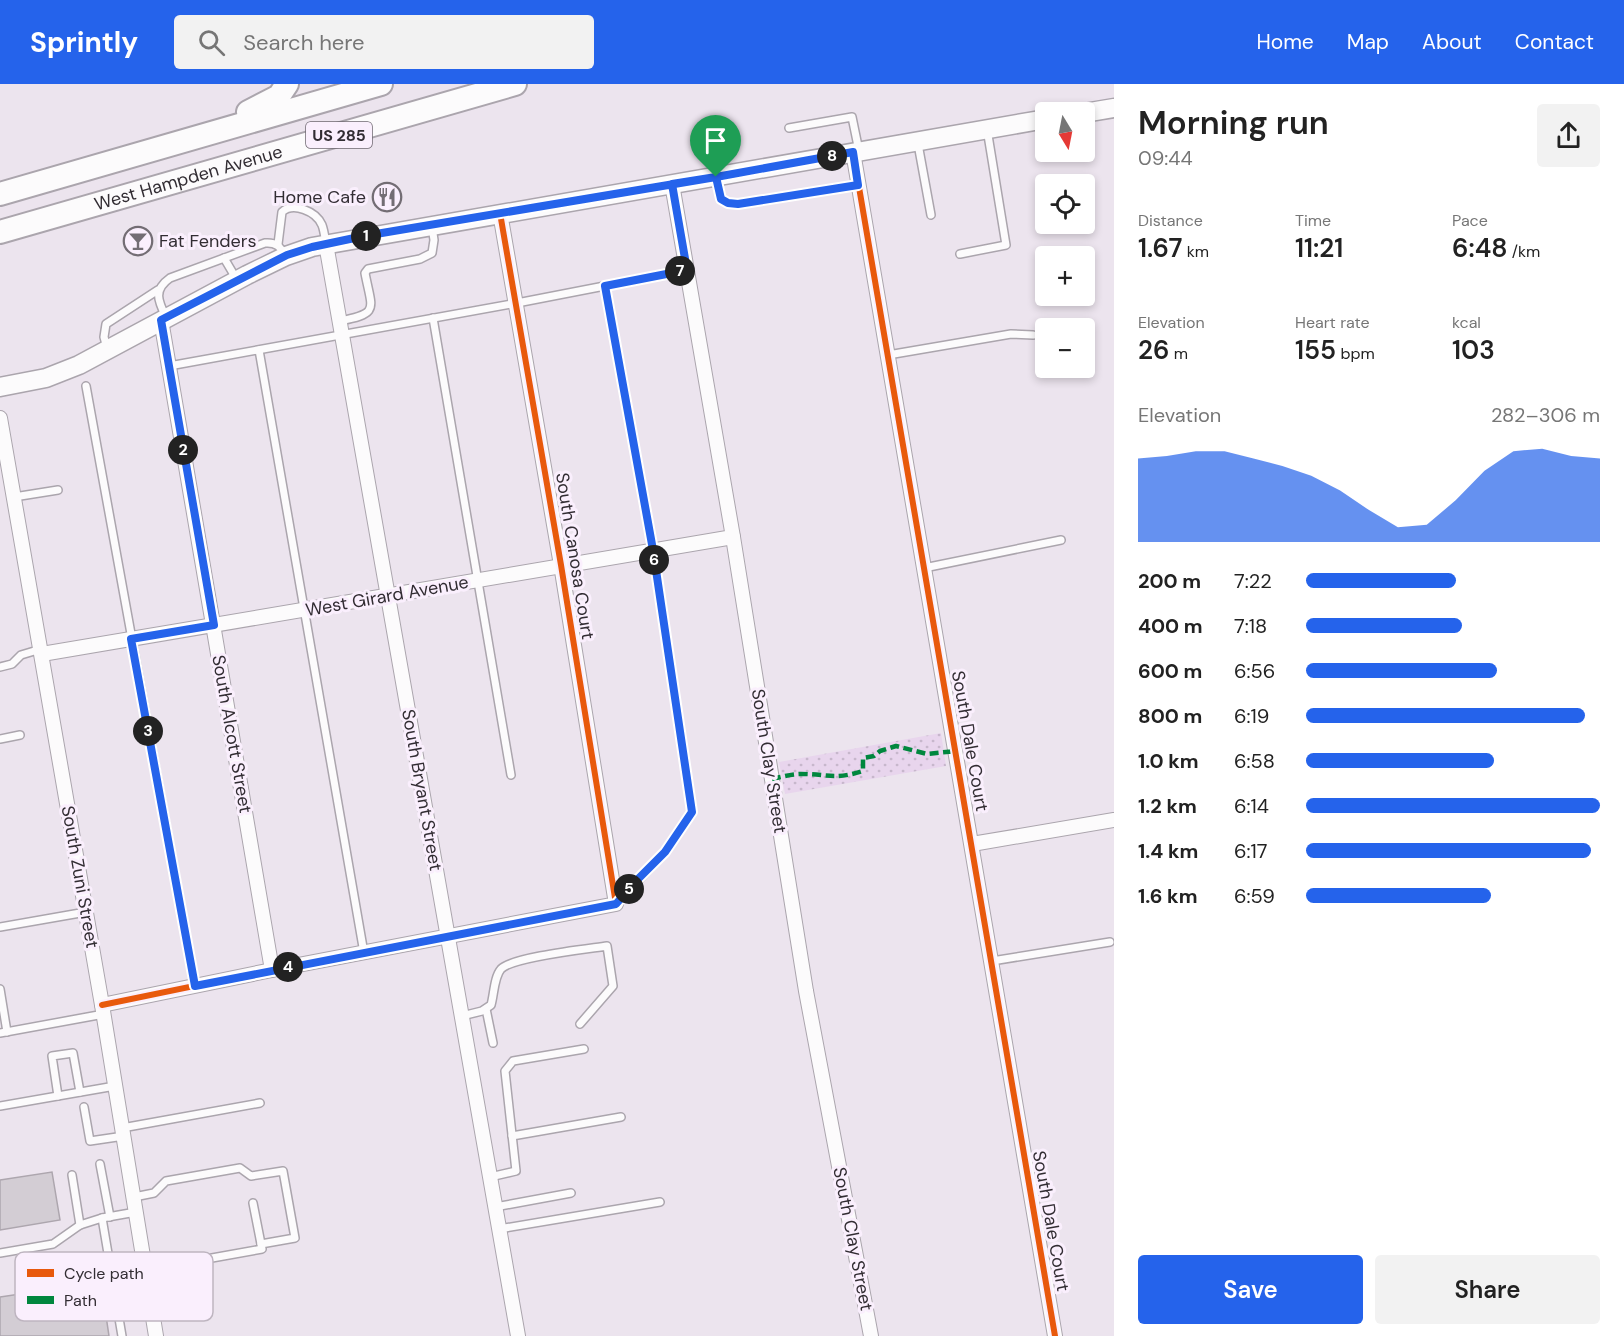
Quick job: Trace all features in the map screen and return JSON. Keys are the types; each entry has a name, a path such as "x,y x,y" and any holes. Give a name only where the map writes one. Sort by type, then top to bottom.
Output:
{"highway":[{"path":"117,160 244,113 279,96 287,84"},
{"name":"West Hampden Avenue","path":"0,194 381,84"},
{"name":"West Hampden Avenue","path":"0,232 515,84"}],"street":[{"path":"1095,111 1114,108"},
{"path":"0,387 58,374 79,365 237,280 282,250 1035,121"},
{"name":"South Dale Court","path":"856,152 858,185 1055,1336"},
{"name":"South Clay Street","path":"672,184 733,537 806,991 871,1336"},
{"name":"South Canosa Court","path":"500,213 561,565 616,904"},
{"name":"South Bryant Street","path":"326,244 518,1336"},
{"name":"South Alcott Street","path":"164,318 169,366 272,970"},
{"name":"South Zuni Street","path":"0,418 143,1252"},
{"name":"West Girard Avenue","path":"41,652 388,597 561,565 733,537"},
{"path":"972,844 1114,820"},
{"path":"103,1010 195,986 272,970 616,904"},
{"name":"South Zuni Street","path":"154,1321 156,1336"}],"lane":[{"path":"789,128 852,117 856,152"},
{"path":"960,254 1006,245 987,129"},
{"path":"918,141 931,215"},
{"path":"716,177 721,199 728,203 738,204 858,185"},
{"path":"282,250 279,219 287,207 293,206 299,207 319,220 326,244"},
{"path":"169,366 259,350 341,328 370,311 372,305 365,273 368,269 427,256 432,252 434,247 431,225"},
{"path":"164,318 159,290 162,284 170,278 265,243 272,242 282,250"},
{"path":"224,258 237,280"},
{"path":"341,328 364,330 687,270"},
{"path":"605,286 653,550 692,812 665,852 616,904"},
{"path":"107,349 104,338 106,324 159,290"},
{"path":"361,316 364,330"},
{"path":"433,318 511,775"},
{"path":"888,355 1011,334 1033,335"},
{"path":"259,350 364,953"},
{"path":"86,386 195,986"},
{"path":"14,496 58,490"},
{"path":"924,568 1061,540"},
{"path":"0,667 12,664 21,654 41,652"},
{"path":"0,739 20,735"},
{"path":"0,927 86,912"},
{"path":"992,962 1110,942"},
{"path":"462,1016 482,1011 491,1005 497,975 501,968 508,964 607,946 613,986 580,1024"},
{"path":"0,990 4,1032 103,1010"},
{"path":"486,1009 493,1043"},
{"path":"490,1177 516,1171 505,1071 513,1061 584,1048"},
{"path":"58,1096 52,1056 73,1053 80,1092"},
{"path":"0,1106 115,1086"},
{"path":"84,1107 90,1142 123,1132 260,1102"},
{"path":"512,1136 621,1117"},
{"path":"100,1164 111,1252"},
{"path":"134,1197 154,1193 166,1181 240,1168 251,1176 283,1171 295,1238 261,1244"},
{"path":"72,1175 80,1225"},
{"path":"495,1207 571,1193"},
{"path":"499,1229 660,1202"},
{"path":"213,1258 262,1249 253,1203"},
{"path":"0,1253 53,1244 80,1225 106,1217 136,1212"},
{"path":"120,1321 122,1336"}],"shaded area":[{"path":"941,733 946,766 785,794 779,762"}],"building":[{"path":"52,1172 60,1220 0,1230 0,1180"},
{"path":"15,1295 15,1321 107,1321 109,1336 0,1336 0,1297"}],"marked path":[{"path":"772,779 797,774 838,776 853,774 863,771 863,758 874,756 880,751 896,746 927,754 956,751"}],"cycle path":[{"path":"853,152 1055,1336"},
{"path":"102,1005 616,904 561,565 500,213"}],"place":[{"name":"Home Cafe","path":"387,197"},
{"name":"Fat Fenders","path":"138,241"}],"route":[{"path":"716,177 613,195 364,236 312,247 274,261 161,320 214,625 131,639 195,986 616,904 665,852 692,812 653,550 605,286 687,270 672,184 716,177 721,199 728,203 738,204 858,185 853,152 716,177"}]}
